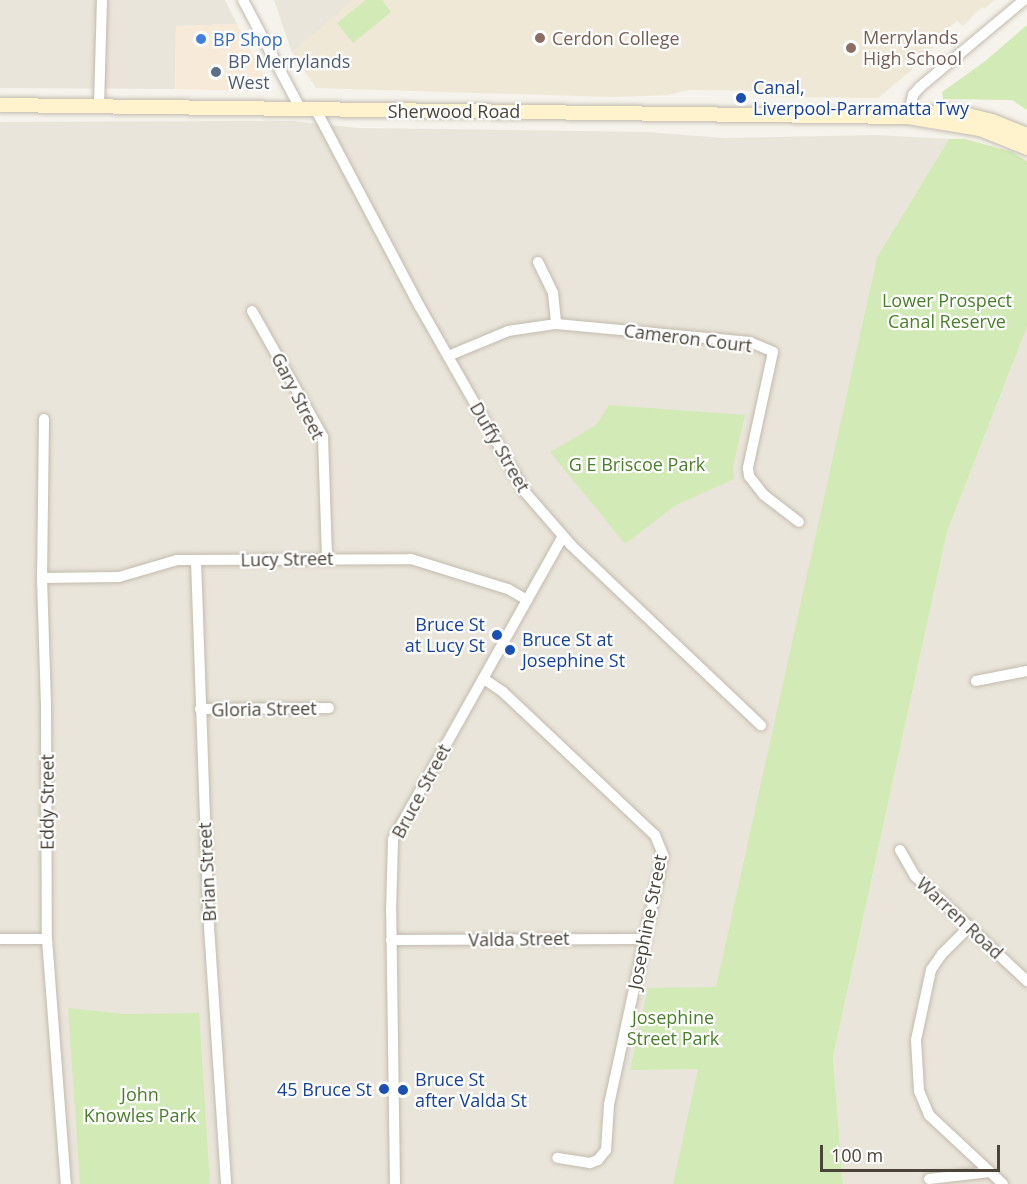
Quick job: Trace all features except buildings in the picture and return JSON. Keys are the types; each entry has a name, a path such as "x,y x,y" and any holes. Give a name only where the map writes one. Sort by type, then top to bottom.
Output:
{"main road":[{"name":"Sherwood Road","path":"0,105 908,117 941,112 960,113 992,121 1025,143"}],"street":[{"path":"99,106 102,0"},
{"path":"243,0 301,110"},
{"path":"908,117 913,95 920,87 1024,0"},
{"name":"Duffy Street","path":"316,110 520,486 562,536 761,725"},
{"path":"538,262 553,293 556,324"},
{"name":"Gary Street","path":"252,311 323,437 327,558"},
{"name":"Cameron Court","path":"448,356 508,331 556,324 750,342 773,352 748,468 749,476 764,495 799,522"},
{"name":"Eddy Street","path":"44,420 42,578 46,705 47,939 66,1184"},
{"name":"Bruce Street","path":"395,1184 393,839 562,536"},
{"name":"Lucy Street","path":"42,578 118,577 171,561 411,559 508,589 527,600"},
{"name":"Brian Street","path":"196,560 208,911 226,1184"},
{"path":"976,681 1027,671"},
{"name":"Josephine Street","path":"484,679 503,692 658,839 662,849 663,862 609,1105 606,1150 598,1160 590,1163 557,1158"},
{"name":"Gloria Street","path":"200,710 329,708"},
{"name":"Warren Road","path":"900,850 915,876 1027,981"},
{"path":"970,927 942,954 931,970 916,1040 919,1091 929,1115 1003,1184"},
{"path":"0,939 47,939"},
{"name":"Valda Street","path":"392,939 646,939"},
{"path":"928,1179 990,1172"}],"shaded area":[{"path":"0,0 225,0 237,24 176,26 175,89 0,88"},
{"path":"274,0 355,0 292,53"},
{"name":"Cerdon College","path":"353,0 995,0 984,9 982,7 963,26 957,21 946,30 949,34 912,65 912,70 878,98 772,97 762,91 689,90 668,95 612,97 316,88 292,53"},
{"path":"237,24 266,79 259,91 175,89 176,26"},
{"path":"292,121 358,128 647,132 725,138 877,135 949,139 877,257 674,1184 0,1184 0,122"},
{"path":"1027,327 1027,1184 843,1184 833,1057 947,532"}],"green space":[{"path":"366,0 382,0 391,12 353,43 337,23"},
{"path":"1027,25 1027,110 1012,100 943,99 942,92 984,62"},
{"name":"Lower Prospect Canal Reserve","path":"949,139 965,139 1012,152 1027,161 1027,327 947,532 833,1057 843,1184 673,1184 698,1069 630,1070 648,988 716,987 877,257"},
{"name":"G E Briscoe Park","path":"609,405 745,415 733,466 734,479 676,505 625,544 550,452 596,425"},
{"name":"John Knowles Park","path":"68,1008 124,1014 199,1013 210,1184 80,1184"}],"place":[{"name":"Cerdon College","path":"540,38"},
{"name":"BP Shop","path":"201,39"},
{"name":"Merrylands High School","path":"851,48"},
{"name":"BP Merrylands West","path":"216,72"},
{"name":"Canal, Liverpool-Parramatta Twy","path":"741,98"},
{"name":"Bruce St at Lucy St","path":"497,635"},
{"name":"Bruce St at Josephine St","path":"510,650"},
{"name":"45 Bruce St","path":"384,1089"},
{"name":"Bruce St after Valda St","path":"403,1090"}],"park label":[{"name":"Josephine Street Park","path":"673,1028"}]}
